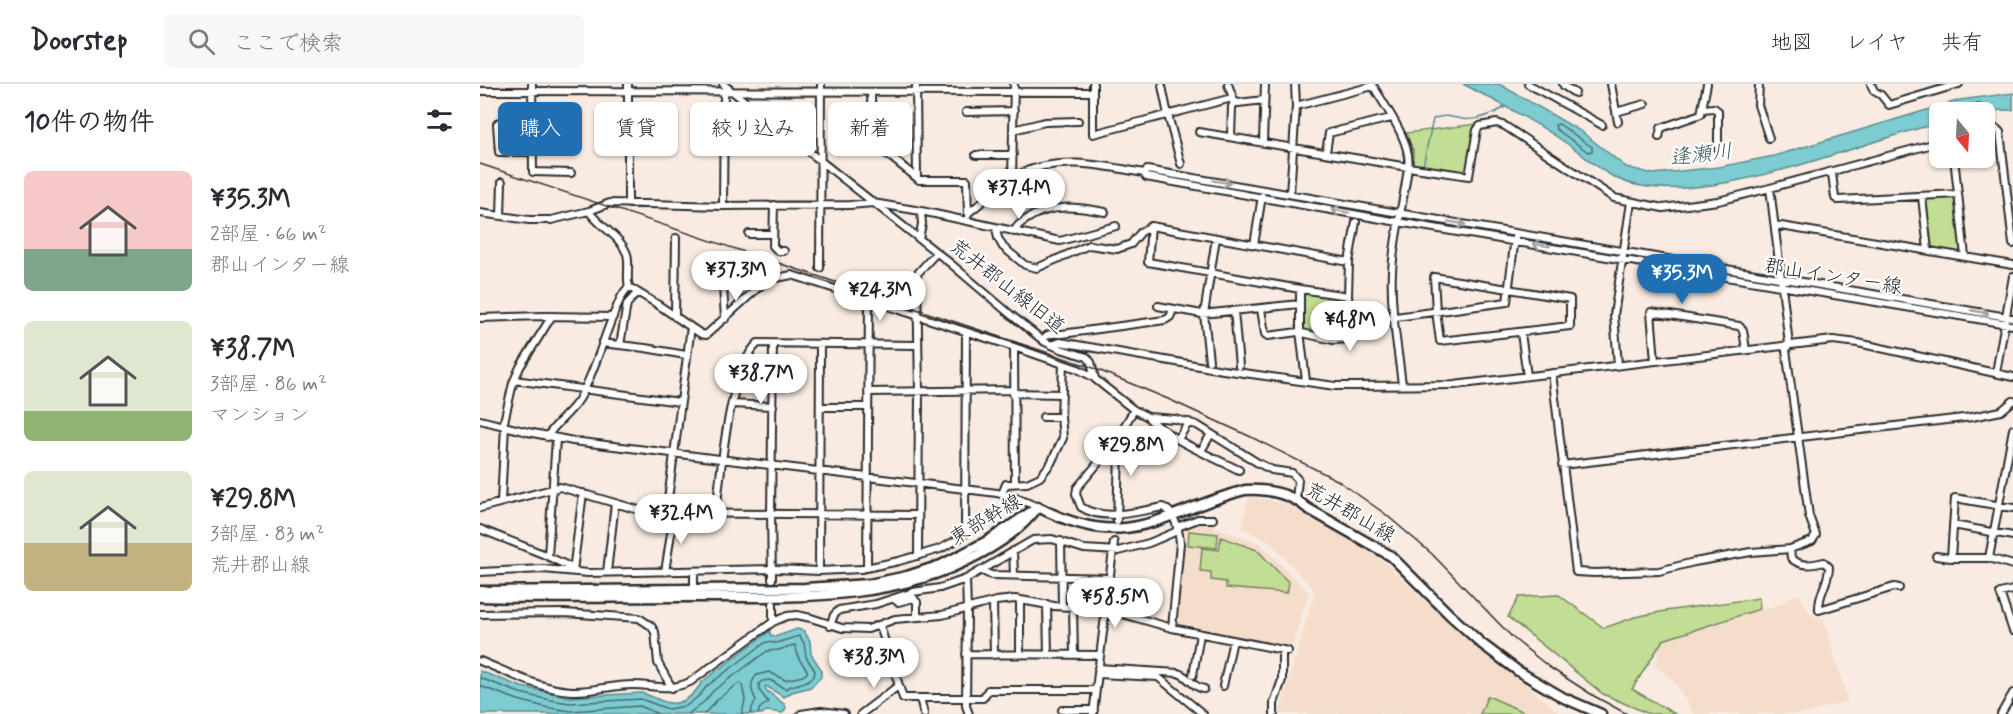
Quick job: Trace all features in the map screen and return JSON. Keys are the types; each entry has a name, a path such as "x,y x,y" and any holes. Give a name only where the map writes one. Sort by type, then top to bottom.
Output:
{"main road":[{"name":"荒井郡山線","path":"1038,507 1072,523 1111,530 1140,527 1245,490 1273,491 1296,499 1307,508 1391,556 1449,615 1518,671 1564,698 1601,714"},
{"name":"東部幹線","path":"480,597 552,598 867,592 918,581 964,563 985,552 1020,528 1038,507"},
{"name":"東部幹線","path":"480,591 833,587 885,581 941,565 989,540 1038,507"}],"street":[{"path":"820,268 821,84"},
{"path":"1053,84 1054,92"},
{"path":"1093,84 1093,134 1233,100 1238,103 1264,100"},
{"path":"1228,84 1233,100 1231,136"},
{"path":"1263,142 1265,84"},
{"path":"1290,194 1296,106 1295,84"},
{"path":"1528,84 1602,125"},
{"path":"1563,84 1575,93"},
{"path":"1605,84 1611,84 1618,122"},
{"path":"1659,136 1661,128 1701,114 1707,84"},
{"path":"1759,84 1758,105 1769,138"},
{"path":"1871,84 1874,91 1881,95 1889,105 1959,84"},
{"path":"1296,106 1373,85 1408,148 1405,192 1399,214 1392,271 1394,317 1402,386"},
{"path":"1162,86 1181,164"},
{"path":"480,92 532,88 628,87 871,93 916,88 1014,88 1054,92 1093,92"},
{"path":"628,87 628,204"},
{"path":"723,206 724,88"},
{"path":"916,88 917,178"},
{"path":"1012,179 1014,88"},
{"name":"荒井郡山線旧道","path":"732,91 1043,340 1087,357 1093,377 1134,410 1148,417 1175,418 1189,422 1272,470 1292,473 1298,480 1296,499"},
{"path":"871,93 872,142 919,180 967,180 968,221"},
{"path":"1616,112 1645,104"},
{"path":"1702,109 1714,108 1718,111 1718,148"},
{"path":"966,112 1014,111"},
{"path":"1326,152 1329,133 1391,118"},
{"path":"1013,130 1045,122 1078,121"},
{"path":"498,123 498,138"},
{"path":"1198,132 1469,176 1477,130 1480,126 1497,123 1550,154 1614,198 1663,208 1718,201 1929,145"},
{"path":"1995,129 2000,132 2013,244"},
{"path":"976,155 1013,155"},
{"path":"533,156 534,173 572,173"},
{"path":"968,213 984,198 1029,170 1048,166 1082,164 1144,173 1147,170 1263,189 1514,237 1507,302 1351,323"},
{"path":"1955,168 1965,256"},
{"path":"1029,170 1043,211"},
{"path":"1832,172 1835,198 1838,201 1958,194"},
{"name":"郡山インター線","path":"1144,173 1146,177 1398,222 1514,237 1622,255 1783,286 2009,325"},
{"path":"501,216 502,182"},
{"path":"1552,373 1576,572 1659,571 1694,561 1751,552 1790,549 1812,542 1816,535 1809,516 1797,437 1786,350 1789,344 1783,286 1770,188"},
{"path":"1254,245 1263,189"},
{"path":"1922,197 1928,250"},
{"path":"1618,365 1614,315 1631,202"},
{"path":"480,213 529,220 551,220 589,212 606,203 723,206 873,203 1060,241 1116,225"},
{"path":"774,205 773,246 778,251 784,251"},
{"path":"1014,232 1018,225 1043,211 1069,207 1105,212"},
{"path":"919,239 922,224 921,211"},
{"path":"547,437 553,426 579,399 584,390 612,317 628,287 627,255 618,240 589,212"},
{"path":"1261,309 1265,334 1268,336 1300,332 1333,340 1350,340 1352,336 1348,296 1349,262 1356,222"},
{"path":"1775,225 2013,265"},
{"path":"996,228 1003,247 1025,265 1037,268 1089,245 1117,249 1131,244 1141,232 1151,226 1349,262"},
{"path":"1151,226 1148,262 1348,296"},
{"path":"749,234 773,234"},
{"path":"675,316 676,238"},
{"path":"1209,362 1204,314 1216,238"},
{"path":"918,556 917,274 936,253"},
{"path":"1622,255 1781,278 2010,317"},
{"path":"628,287 706,335 761,285 771,279 792,275 1014,347 1078,369 1093,377"},
{"path":"1996,373 2009,325 2013,276"},
{"path":"1434,277 1570,299 1570,326 1440,341 1436,311 1434,277"},
{"path":"723,286 725,319"},
{"path":"1300,289 1300,332 1306,381"},
{"path":"620,345 627,304 637,293"},
{"path":"867,568 869,300"},
{"path":"1158,306 1204,314 1300,304"},
{"path":"1043,340 1046,335 1050,334 1161,321 1170,317 1173,309"},
{"path":"1234,311 1239,366"},
{"path":"1655,360 1651,312 1739,326 1743,330 1746,350"},
{"path":"501,502 504,426 514,380 552,316"},
{"path":"480,318 612,317"},
{"path":"665,572 674,453 691,327"},
{"path":"965,534 966,332"},
{"path":"1521,333 1527,376"},
{"path":"1051,345 1057,342 1067,343 1120,354 1347,386 1454,385 1827,340 1844,341 2013,377"},
{"path":"716,513 722,460 737,379 748,355 758,343 917,345"},
{"path":"602,344 686,355"},
{"path":"772,579 773,344"},
{"path":"819,571 820,345"},
{"path":"1014,347 1015,483"},
{"path":"1002,494 1005,485 1035,481 1044,473 1063,438 1061,417 1063,364"},
{"path":"514,380 680,402"},
{"path":"868,392 965,391 1062,394"},
{"path":"1562,465 1990,414 2003,410 2013,401"},
{"path":"732,404 773,406"},
{"path":"820,408 868,407"},
{"path":"1134,410 1116,442 1077,488 1076,494 1083,508 1117,518 1163,507 1170,511 1180,543 1172,628"},
{"path":"1043,417 1061,417"},
{"path":"1148,417 1154,424 1178,439 1239,470"},
{"path":"480,420 556,439 1002,494 1024,500 1038,507"},
{"path":"1178,439 1189,422"},
{"path":"1989,558 1998,505 2009,468 2013,429"},
{"path":"1201,452 1211,434"},
{"path":"543,569 556,439"},
{"path":"1116,442 1119,453 1117,518"},
{"path":"480,508 565,487 649,513 917,514"},
{"path":"573,571 583,494"},
{"path":"1951,558 1954,498 2013,508"},
{"path":"607,572 615,503"},
{"path":"480,572 543,569 607,572 772,569 833,571 867,568 940,549 992,514"},
{"path":"830,626 834,615 839,610 876,604 966,579 1027,543 1038,539 1052,539 1084,549 1113,551 1142,545 1175,532 1197,519 1212,519"},
{"path":"1953,525 2013,536"},
{"path":"480,529 545,555 568,566 573,571"},
{"path":"1061,542 1062,606"},
{"path":"1062,710 1093,712 1114,542"},
{"path":"1790,549 1791,558 1796,562 1810,565 1824,562 1828,567 1829,575 1819,600 1819,610 1894,587 1899,588"},
{"path":"1013,551 1014,575"},
{"path":"1936,556 1989,558 2013,565"},
{"path":"833,571 833,587"},
{"path":"982,571 987,574 1110,578"},
{"path":"694,572 694,589"},
{"path":"966,579 966,706 969,714"},
{"path":"918,581 922,590"},
{"path":"2013,590 2000,593 2010,615 2013,631"},
{"path":"552,598 552,613"},
{"path":"894,599 898,602 914,598 917,617"},
{"path":"480,661 525,680 572,691 589,691 622,685 672,688 690,682 773,622 787,616 801,616 846,629 864,629 880,626 895,619 942,615 1010,599 1105,609 1172,628 1285,651 1281,680 1273,705 1274,714"},
{"path":"1020,600 1020,655"},
{"path":"993,602 994,655"},
{"path":"773,603 773,622"},
{"path":"1047,604 1048,655"},
{"path":"1073,607 1074,655"},
{"path":"480,614 552,613 633,617 651,626 655,632 658,663 672,688"},
{"path":"880,626 903,698 983,698 988,690 1096,690"},
{"path":"1193,675 1200,634"},
{"path":"1223,686 1233,640"},
{"path":"966,654 1099,655"},
{"path":"1098,671 1179,673 1188,677 1195,687 1204,690"},
{"path":"1098,671 1158,677 1203,714"},
{"path":"861,714 898,686"},
{"path":"2001,714 2013,693"},
{"path":"921,698 924,714"},
{"path":"2010,714 2013,709"},
{"path":"801,714 821,711 844,714"}],"shaded area":[{"path":"1249,496 1284,504 1317,518 1383,561 1422,598 1561,714 1279,714 1315,591 1270,542 1242,528"},
{"path":"1203,523 1261,544 1309,593 1291,649 1176,623 1185,528"},
{"path":"1799,594 1811,615 1824,619 1848,701 1803,714 1694,714 1673,680 1655,666 1661,638 1707,624 1709,627 1783,603"}],"green space":[{"path":"1476,124 1467,174 1413,165 1413,150 1406,133"},
{"path":"1956,197 1962,253 1931,247 1925,200"},
{"path":"1304,291 1346,300 1350,336 1348,338 1333,338 1303,328 1302,294"},
{"path":"1189,531 1218,534 1217,548 1188,545"},
{"path":"1221,537 1257,550 1289,583 1287,593 1226,588 1226,582 1211,580 1211,572 1200,571 1202,548 1219,550"},
{"path":"1559,595 1604,628 1635,617 1665,611 1759,598 1760,609 1663,640 1632,689 1675,714 1649,714 1603,694 1508,617 1519,597"},
{"path":"1488,696 1528,714 1480,714"}],"water":[{"path":"1463,84 1499,84 1582,132 1626,167 1653,174 1719,167 1774,156 1929,109 1929,126 1777,171 1732,182 1689,188 1651,187 1611,176 1544,128"},
{"path":"2013,93 2013,110 1995,110 1995,102 1953,102"},
{"path":"797,629 804,631 810,641 811,654 821,669 821,677 811,687 792,692 784,697 766,686 767,691 784,704 786,708 783,713 766,711 762,714 480,714 480,671 522,687 570,697 641,693 665,702 677,703 687,699 702,682 770,631 770,635 775,637"}],"waterway":[{"path":"1423,166 1433,119 1444,116 1479,118 1505,107"}],"railway":[{"path":"480,164 1091,367 1249,436 1337,480 1384,513 1432,554 1513,638 1549,667 1627,714"}],"water label":[{"name":"逢瀬川","path":"1701,155"}]}
